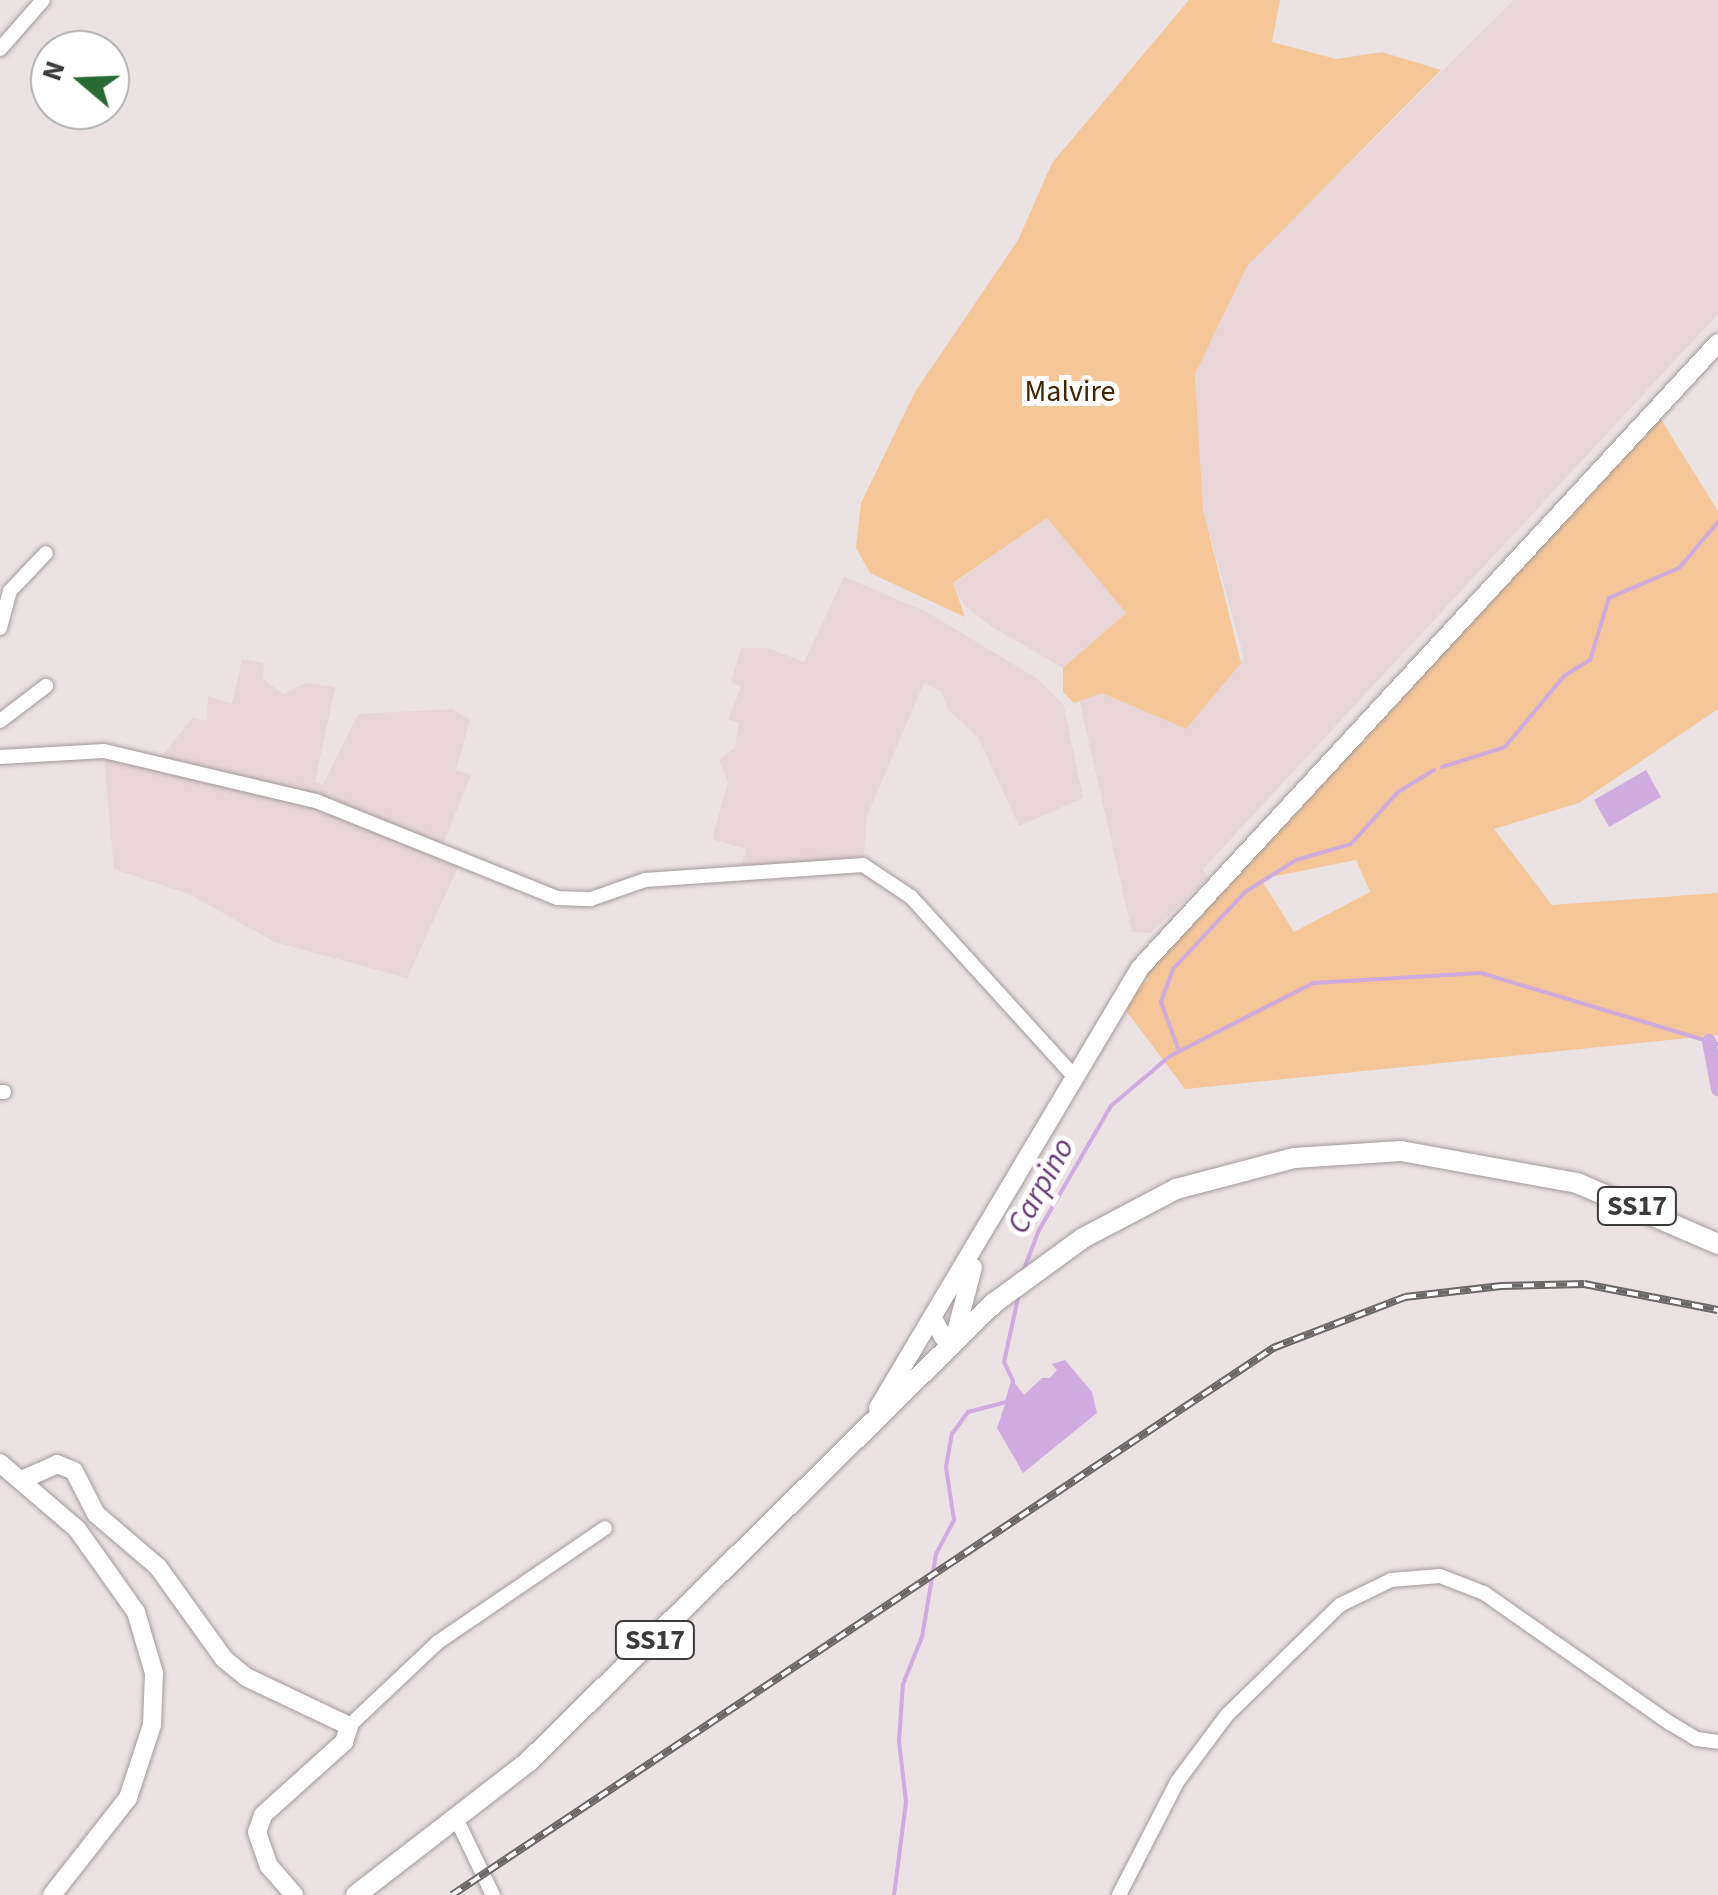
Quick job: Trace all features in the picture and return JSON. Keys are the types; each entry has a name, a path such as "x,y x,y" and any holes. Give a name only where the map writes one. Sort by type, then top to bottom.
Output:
{"main road":[{"path":"844,1451 891,1390 985,1234 1073,1075 1154,953 1718,343"},
{"name":"SS17","path":"356,1895 456,1820 556,1735 994,1302 1083,1238 1176,1189 1294,1158 1401,1151 1578,1183 1718,1244"},
{"path":"933,1319 944,1338 954,1340 966,1284 985,1234"},
{"path":"966,1284 979,1304 994,1302"},
{"path":"0,1462 24,1478 77,1530 136,1612 154,1673 152,1725 128,1798 52,1895"},
{"path":"24,1478 57,1464 74,1472 96,1514 158,1567 224,1659 246,1677 349,1726 344,1742 263,1815 257,1832 269,1866 294,1895"}],"street":[{"path":"0,49 43,0"},
{"path":"0,628 10,591 46,553"},
{"path":"0,720 46,686"},
{"path":"0,757 104,752 292,794 557,898 590,900 646,880 863,865 911,896 1073,1075"},
{"path":"349,1726 438,1642 605,1528"},
{"path":"1119,1895 1177,1782 1227,1715 1340,1605 1391,1580 1440,1576 1484,1593 1670,1723 1697,1739 1718,1742"},
{"path":"456,1820 494,1895"}],"shaded area":[{"path":"1514,0 1718,0 1718,314 1203,869 1207,878 1151,933 1132,932 1079,699 1102,693 1186,729 1244,658 1203,509 1195,374 1238,274"},
{"path":"1047,518 1126,613 1063,668 992,627 964,605 953,584"},
{"path":"844,577 925,611 1038,679 1064,706 1083,798 1019,826 978,737 948,710 942,692 924,683 867,816 863,865 740,873 746,849 712,839 728,782 719,760 735,747 739,723 728,719 741,687 731,682 741,648 767,648 804,662"},
{"path":"242,659 264,663 263,679 283,694 306,683 335,687 315,782 323,785 358,714 452,709 470,720 456,770 471,775 439,854 460,863 407,978 275,942 189,894 114,869 104,758 160,759 192,718 207,721 208,696 232,704"},
{"path":"1646,770 1661,797 1609,827 1594,800"},
{"path":"1065,1360 1092,1392 1097,1413 1023,1473 997,1428 1013,1381 1024,1395 1042,1378 1050,1378 1057,1370 1052,1364"}],"green space":[{"name":"Malvire","path":"1189,0 1280,0 1272,42 1336,59 1382,52 1441,70 1247,266 1195,374 1203,509 1241,663 1186,729 1102,693 1074,703 1063,692 1063,668 1126,613 1047,518 953,583 965,617 870,573 856,548 861,503 915,392 1018,240 1052,163"},
{"path":"1655,410 1718,511 1718,709 1579,803 1494,829 1552,905 1718,893 1718,1035 1185,1089 1118,1000 1126,987 1149,981 1140,968","holes":["1356,860 1370,892 1294,932 1261,879"]}],"waterway":[{"path":"1442,767 1505,747 1564,676 1590,660 1609,598 1679,568 1718,522"},
{"path":"1179,1051 1161,1002 1173,969 1245,892 1296,860 1351,844 1398,792 1434,770"},
{"name":"Carpino","path":"1024,1269 1039,1230 1111,1106 1170,1056 1313,983 1481,973 1718,1044"},
{"path":"1709,1041 1718,1089"},
{"name":"Carpino","path":"894,1895 906,1802 899,1741 903,1684 922,1637 936,1554 954,1520 946,1467 952,1434 968,1412 1007,1402 1013,1381 1004,1362 1019,1293"}],"railway":[{"path":"452,1895 1273,1348 1405,1297 1501,1286 1584,1284 1718,1310"}]}
